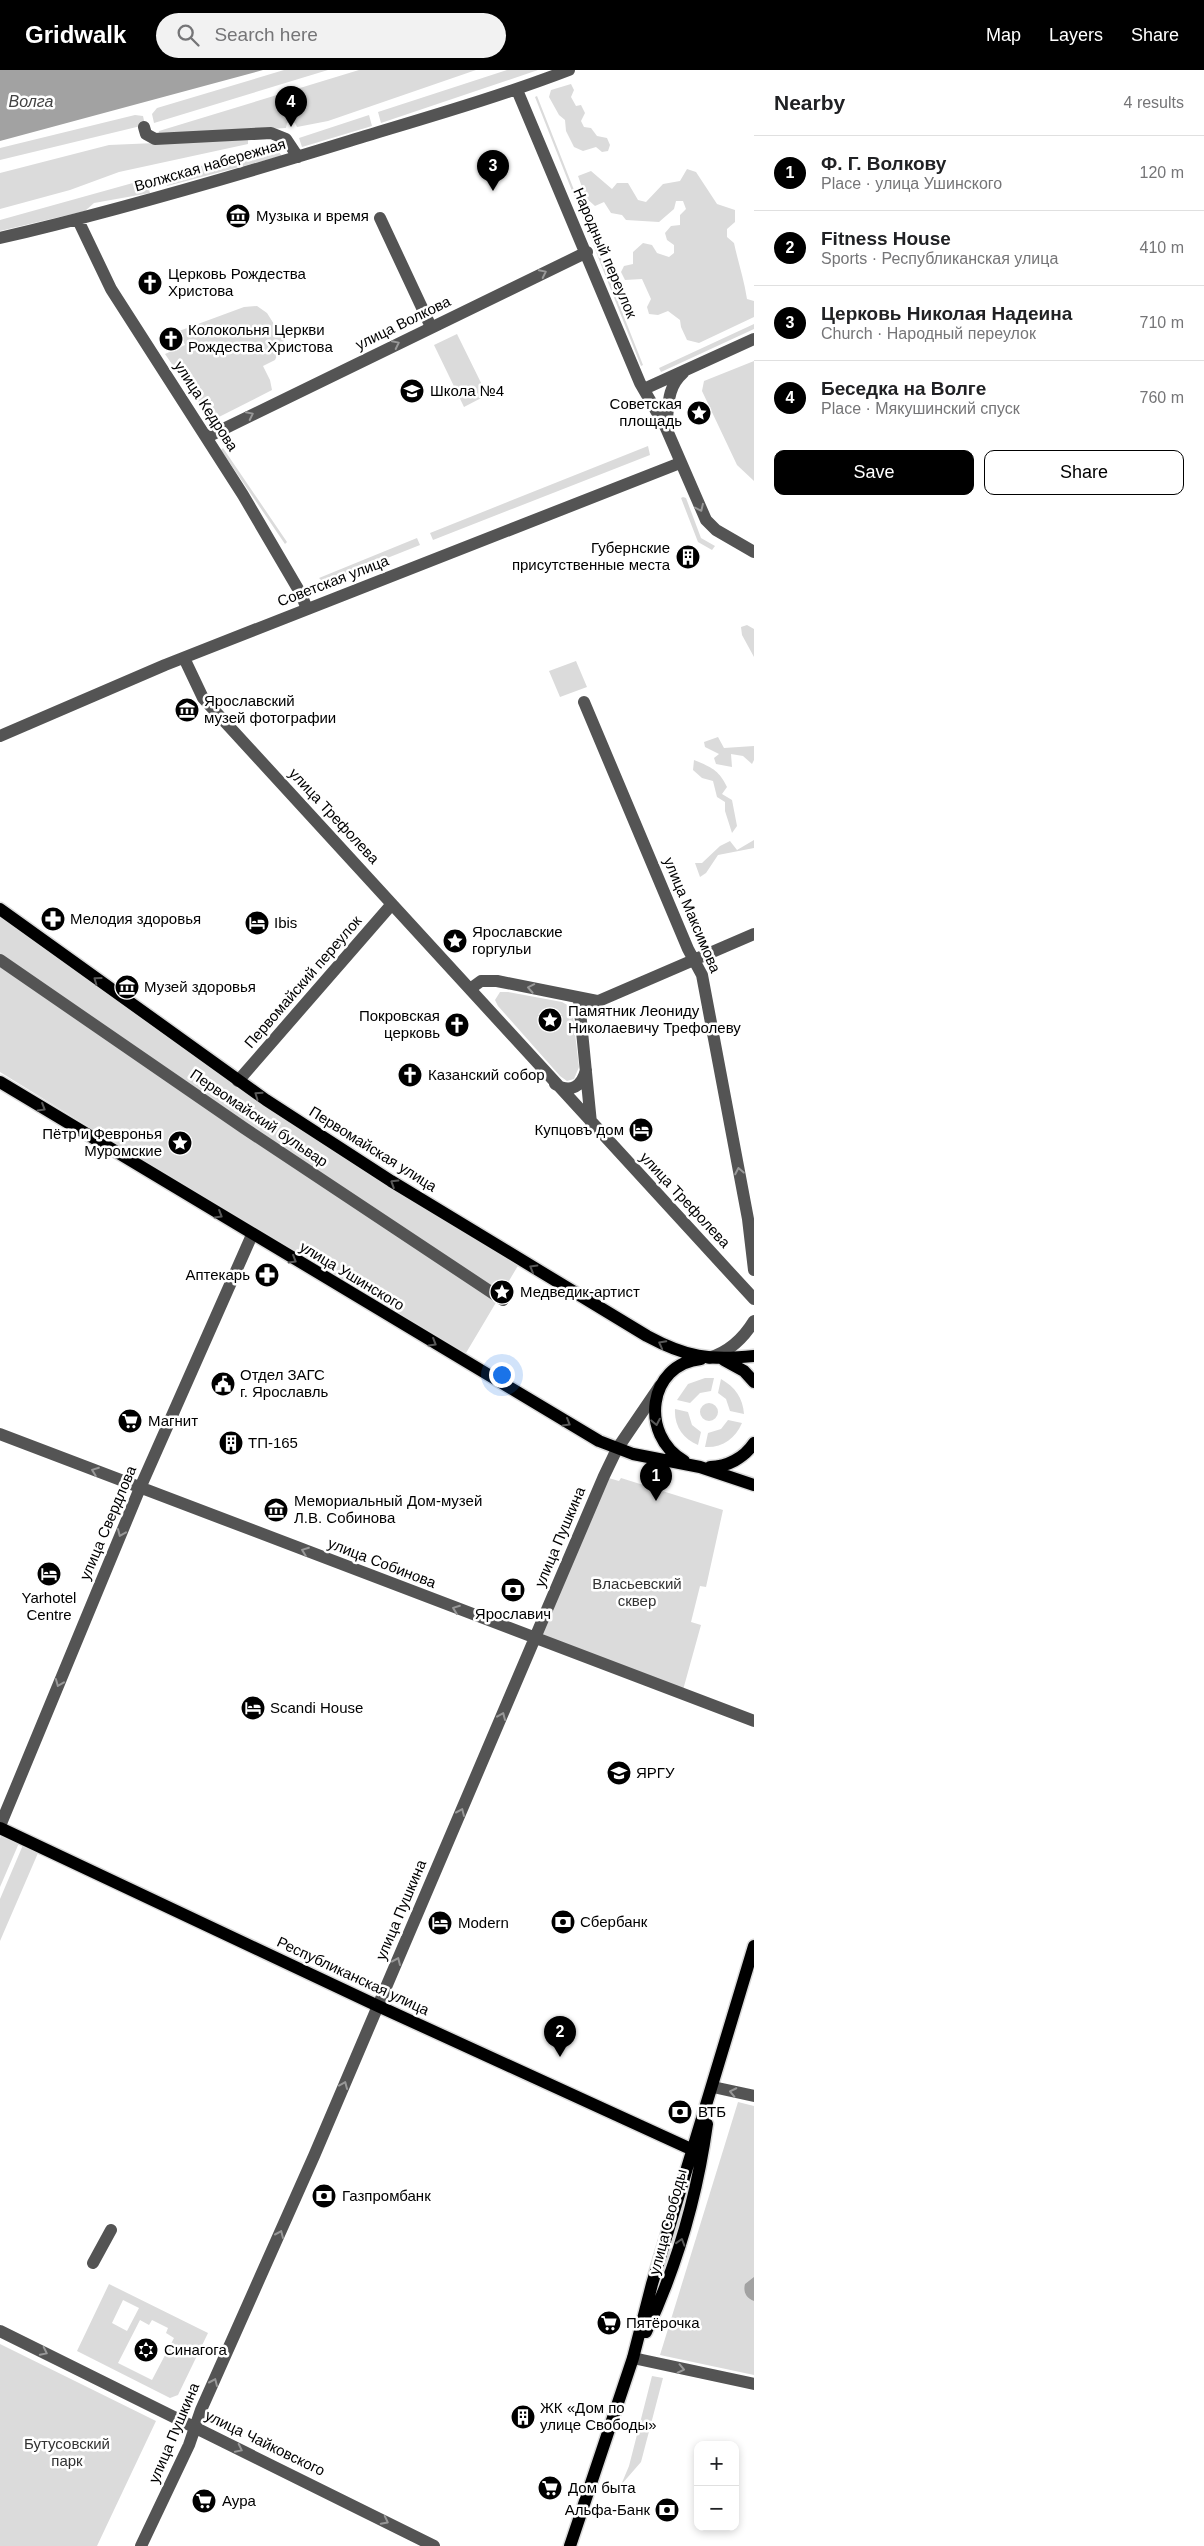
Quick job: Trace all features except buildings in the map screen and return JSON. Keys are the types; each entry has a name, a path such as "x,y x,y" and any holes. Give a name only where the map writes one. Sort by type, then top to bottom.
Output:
{"main road":[{"name":"Первомайская улица","path":"0,910 238,1081 399,1186 647,1336 674,1350 709,1358 754,1356"},
{"name":"улица Ушинского","path":"0,1082 544,1410 616,1449 700,1467"},
{"path":"754,1382 736,1365 709,1358 686,1363 668,1376 660,1387 654,1412 660,1437 676,1456 700,1467 754,1485"},
{"path":"700,1467 718,1466 734,1461 744,1455 754,1443"},
{"name":"Республиканская улица","path":"0,1827 378,2006 693,2150"},
{"name":"улица Свободы","path":"570,2546 633,2358 652,2284 754,1946"},
{"name":"улица Свободы","path":"633,2358 666,2288 689,2216 705,2142 713,2087"},
{"path":"700,2166 693,2150 705,2142"},
{"path":"652,2284 666,2288"}],"street":[{"name":"Волжская набережная","path":"0,238 78,220 298,157 517,90 569,70"},
{"name":"Народный переулок","path":"517,90 644,389 666,428"},
{"path":"144,127 146,134 155,139 270,133 286,139 298,157"},
{"path":"380,218 431,327"},
{"name":"улица Кедрова","path":"78,220 111,289 206,437 288,571 307,609"},
{"name":"улица Волкова","path":"206,437 587,252"},
{"path":"644,389 754,339"},
{"path":"690,368 678,377 671,389 667,402 666,428 706,520 716,530 754,552"},
{"name":"Советская улица","path":"0,736 184,658 680,463"},
{"name":"улица Трефолева","path":"184,658 203,698 754,1299"},
{"name":"улица Максимова","path":"584,702 702,975 748,1219 754,1270"},
{"name":"Первомайский переулок","path":"238,1081 392,904"},
{"path":"470,989 481,981 497,981 579,1003 597,1001 754,934"},
{"name":"Первомайский бульвар","path":"0,960 228,1118 503,1300"},
{"path":"579,1003 592,1123"},
{"path":"556,1084 565,1088 574,1088 582,1080 586,1069"},
{"name":"улица Свердлова","path":"0,1827 140,1488 252,1234"},
{"path":"709,1358 719,1355 733,1346 754,1321"},
{"name":"улица Пушкина","path":"141,2546 189,2445 616,1449 668,1376"},
{"name":"улица Собинова","path":"0,1434 754,1720"},
{"path":"713,2087 754,2096"},
{"path":"93,2264 111,2230"},
{"name":"улица Чайковского","path":"0,2331 434,2546"},
{"path":"633,2358 754,2384"}],"green space":[{"path":"284,70 328,70 154,123 152,114 157,108"},
{"path":"359,70 476,70 328,121 297,127 291,121 287,123 286,128 158,136 159,131"},
{"path":"507,70 538,70 381,123 378,112"},
{"path":"571,84 574,90 571,97 576,106 581,105 585,113 581,121 584,127 591,128 597,136 607,138 610,145 608,151 602,152 596,147 583,151 574,147 566,131 565,120 559,115 549,97 551,90"},
{"path":"537,96 643,365 641,366 535,97"},
{"path":"135,115 143,116 145,125 0,160 0,148"},
{"path":"369,115 372,126 302,147 299,138"},
{"path":"248,139 248,144 119,172 70,190 0,209 0,173 109,145"},
{"path":"273,145 282,156 167,186 166,176"},
{"path":"687,169 696,172 717,204 735,210 735,222 727,229 727,237 734,243 747,299 754,301 754,317 699,343 687,340 680,320 668,311 658,315 649,314 647,307 651,299 642,279 625,280 621,272 624,266 633,264 633,252 643,243 652,245 657,253 669,257 674,253 674,245 667,240 665,233 671,226 680,225 680,215 686,209 683,201 676,201 674,209 659,222 626,220 622,215 611,213 604,202 595,206 586,198 578,176 591,171 612,189 617,183 628,183 638,200 646,202 663,184 680,181"},
{"path":"140,181 147,183 150,193 94,203 85,211 0,231 0,220"},
{"path":"257,306 267,313 284,340 275,360 263,366 270,380 272,390 211,421 165,354 185,345 179,331 244,307"},
{"path":"754,324 754,329 661,372 659,368"},
{"path":"457,334 487,395 464,407 434,345"},
{"path":"754,361 754,481 737,465 702,391 704,381"},
{"path":"648,446 650,455 433,540 430,533"},
{"path":"223,448 287,542 285,544 221,450"},
{"path":"681,498 686,498 701,538 715,546 712,550 698,542"},
{"path":"417,538 420,545 327,582 323,582 319,578"},
{"path":"747,625 754,629 754,657 742,635 741,627"},
{"path":"576,661 587,687 560,697 549,671"},
{"path":"718,737 724,748 754,746 754,760 752,764 743,756 731,754 732,767 716,764 714,758 719,754 705,747 704,742"},
{"path":"694,760 714,770 727,787 722,794 732,800 737,826 732,833 725,811 725,802 717,797 713,781 702,778 693,770"},
{"path":"754,840 754,848 718,855 706,873 700,877 695,863 702,863 720,846 730,841 737,850"},
{"path":"0,913 519,1264 463,1358 0,1072"},
{"path":"500,992 562,1002 569,1006 573,1016 579,1067 574,1079 567,1081 560,1076 498,1006 495,1000"},
{"path":"705,1378 714,1378 711,1391 700,1393 690,1403 677,1400 688,1384"},
{"path":"721,1379 737,1394 742,1403 744,1414 730,1411 726,1399 718,1393"},
{"path":"709,1403 715,1406 718,1412 715,1418 709,1421 703,1418 700,1412 703,1406"},
{"path":"675,1409 688,1412 692,1425 701,1432 698,1445 680,1431 676,1421"},
{"path":"728,1420 742,1423 736,1434 722,1444 705,1447 708,1433 721,1429"},
{"name":"Власьевский сквер","path":"605,1477 619,1481 621,1478 723,1510 706,1587 700,1586 691,1622 701,1625 683,1690 537,1636"},
{"path":"2,1834 19,1843 0,1887 0,1838"},
{"path":"23,1845 38,1853 0,1941 0,1899"},
{"path":"738,2102 754,2106 754,2375 660,2355"},
{"path":"690,2170 695,2177 665,2284 662,2274 674,2237 674,2221"},
{"path":"109,2284 208,2333 178,2395 170,2398 77,2351","holes":["123,2300 139,2308 127,2331 112,2323","140,2320 149,2325 152,2320 168,2328 166,2333 174,2338 152,2380 118,2363"]},
{"name":"Бутусовский парк","path":"0,2344 156,2421 97,2546 0,2546"},
{"path":"652,2376 663,2378 641,2462 621,2485 629,2466"}],"water":[{"name":"Волга","path":"0,70 263,70 0,141"},
{"path":"754,2277 754,2301 747,2296 744,2290 745,2284"}],"place":[{"name":"Беседка на Волге","path":"291,127"},
{"name":"Церковь Николая Надеина","path":"493,191"},
{"name":"Музыка и время","path":"238,216"},
{"name":"Церковь Рождества Христова","path":"150,283"},
{"name":"Колокольня Церкви Рождества Христова","path":"171,339"},
{"name":"Школа №4","path":"412,391"},
{"name":"Советская площадь","path":"699,413"},
{"name":"Губернские присутственные места","path":"688,557"},
{"name":"Ярославский музей фотографии","path":"187,710"},
{"name":"Мелодия здоровья","path":"53,919"},
{"name":"Ibis","path":"257,923"},
{"name":"Ярославские горгульи","path":"455,941"},
{"name":"Музей здоровья","path":"127,987"},
{"name":"Памятник Леониду Николаевичу Трефолеву","path":"550,1020"},
{"name":"Покровская церковь","path":"457,1025"},
{"name":"Казанский собор","path":"410,1075"},
{"name":"Купцовъ дом","path":"641,1130"},
{"name":"Пётр и Февронья Муромские","path":"180,1143"},
{"name":"Аптекарь","path":"267,1275"},
{"name":"Медведик-артист","path":"502,1292"},
{"name":"Отдел ЗАГС г. Ярославль","path":"223,1384"},
{"name":"Магнит","path":"130,1421"},
{"name":"ТП-165","path":"231,1443"},
{"name":"Ф. Г. Волкову","path":"656,1501"},
{"name":"Мемориальный Дом-музей Л.В. Собинова","path":"276,1510"},
{"name":"Yarhotel Centre","path":"49,1574"},
{"name":"Ярославич","path":"513,1590"},
{"name":"Scandi House","path":"253,1708"},
{"name":"ЯРГУ","path":"619,1773"},
{"name":"Сбербанк","path":"563,1922"},
{"name":"Modern","path":"440,1923"},
{"name":"Fitness House","path":"560,2057"},
{"name":"ВТБ","path":"680,2112"},
{"name":"Газпромбанк","path":"324,2196"},
{"name":"Пятёрочка","path":"609,2323"},
{"name":"Синагога","path":"146,2350"},
{"name":"ЖК «Дом по улице Свободы»","path":"523,2417"},
{"name":"Дом быта","path":"550,2488"},
{"name":"Аура","path":"204,2501"},
{"name":"Альфа-Банк","path":"667,2510"}]}
